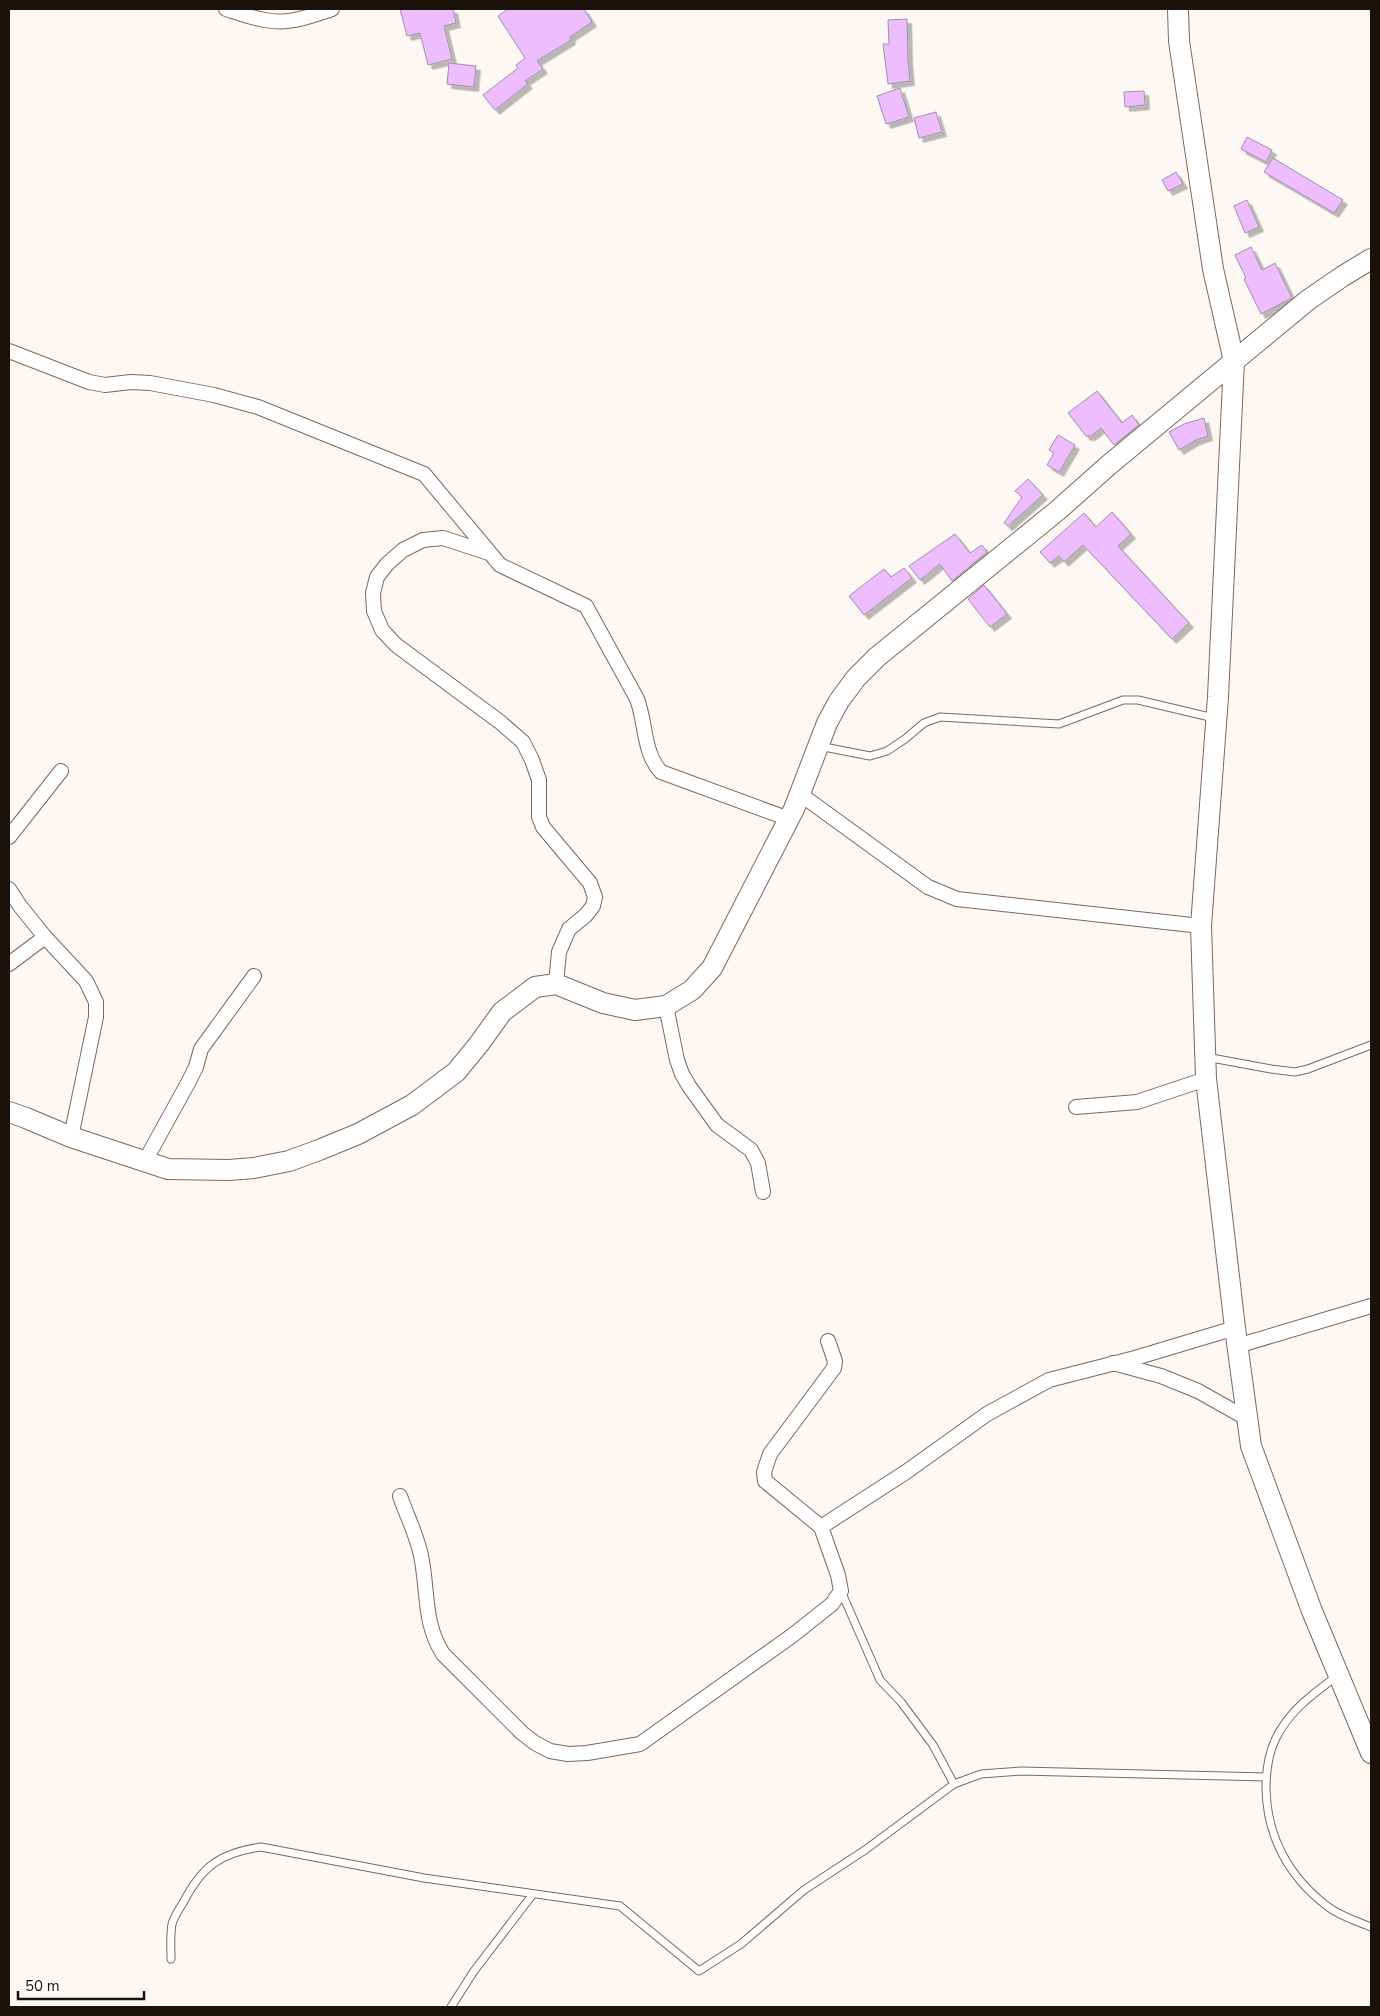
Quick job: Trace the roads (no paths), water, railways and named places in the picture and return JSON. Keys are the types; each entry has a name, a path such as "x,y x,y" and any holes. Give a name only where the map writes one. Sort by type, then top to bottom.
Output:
{"street":[{"path":"226,9 266,21 281,22 332,9"},
{"path":"1178,9 1179,41 1212,260 1234,361 1217,718 1201,926 1206,1079 1236,1337 1251,1446 1312,1612 1371,1753"},
{"path":"9,1112 71,1137 168,1169 229,1170 254,1168 289,1161 358,1134 412,1105 456,1072 502,1012 517,998 535,987 556,984 603,1003 628,1009 649,1010 666,1006 692,990 712,968 789,819 827,723 856,678 878,657 1057,511 1110,464 1308,300 1342,276 1371,259"},
{"path":"9,351 89,382 105,385 131,382 150,383 214,395 258,407 424,474 500,565 586,606 643,712 649,753 653,764 661,772 789,819"},
{"path":"490,554 443,538 423,540 403,550 387,564 377,577 373,593 374,610 382,630 396,645 500,722 523,742 532,760 539,780 539,817 543,827 590,883 595,897 594,906 586,916 569,929 559,952 556,984"},
{"path":"9,837 61,771"},
{"path":"800,794 928,887 957,899 1201,926"},
{"path":"9,889 45,937 86,981 96,1002 96,1017 71,1137"},
{"path":"9,964 45,937"},
{"path":"145,1161 188,1083 196,1067 201,1049 254,976"},
{"path":"666,1006 677,1060 682,1074 717,1125 751,1150 758,1163 763,1192"},
{"path":"1076,1106 1137,1102 1206,1079"},
{"path":"821,1527 906,1472 988,1414 1049,1380 1111,1363 1371,1306"},
{"path":"400,1496 422,1560 427,1612 434,1639 443,1654 522,1733 550,1751 568,1754 587,1753 640,1744 793,1636 832,1604 841,1591 838,1575 821,1527 765,1481 764,1472 770,1454 834,1368 835,1361 828,1341"},
{"path":"1111,1363 1161,1376 1198,1391 1246,1418"}],"lane":[{"path":"819,746 870,756 887,750 905,739 924,723 940,716 1059,724 1123,700 1138,700 1217,718"},
{"path":"1206,1057 1278,1071 1295,1072 1308,1069 1371,1045"},
{"path":"841,1591 880,1680 901,1702 933,1745 954,1784"},
{"path":"1338,1675 1299,1706 1277,1737 1268,1758 1266,1777 1269,1823 1276,1843 1297,1878 1328,1907 1371,1927"},
{"path":"171,1959 172,1924 188,1893 199,1877 216,1861 239,1850 261,1847 424,1878 620,1906 698,1971 741,1944 804,1890 865,1850 954,1784 981,1774 1021,1771 1266,1777"},
{"path":"451,2007 474,1971 533,1894"}]}
